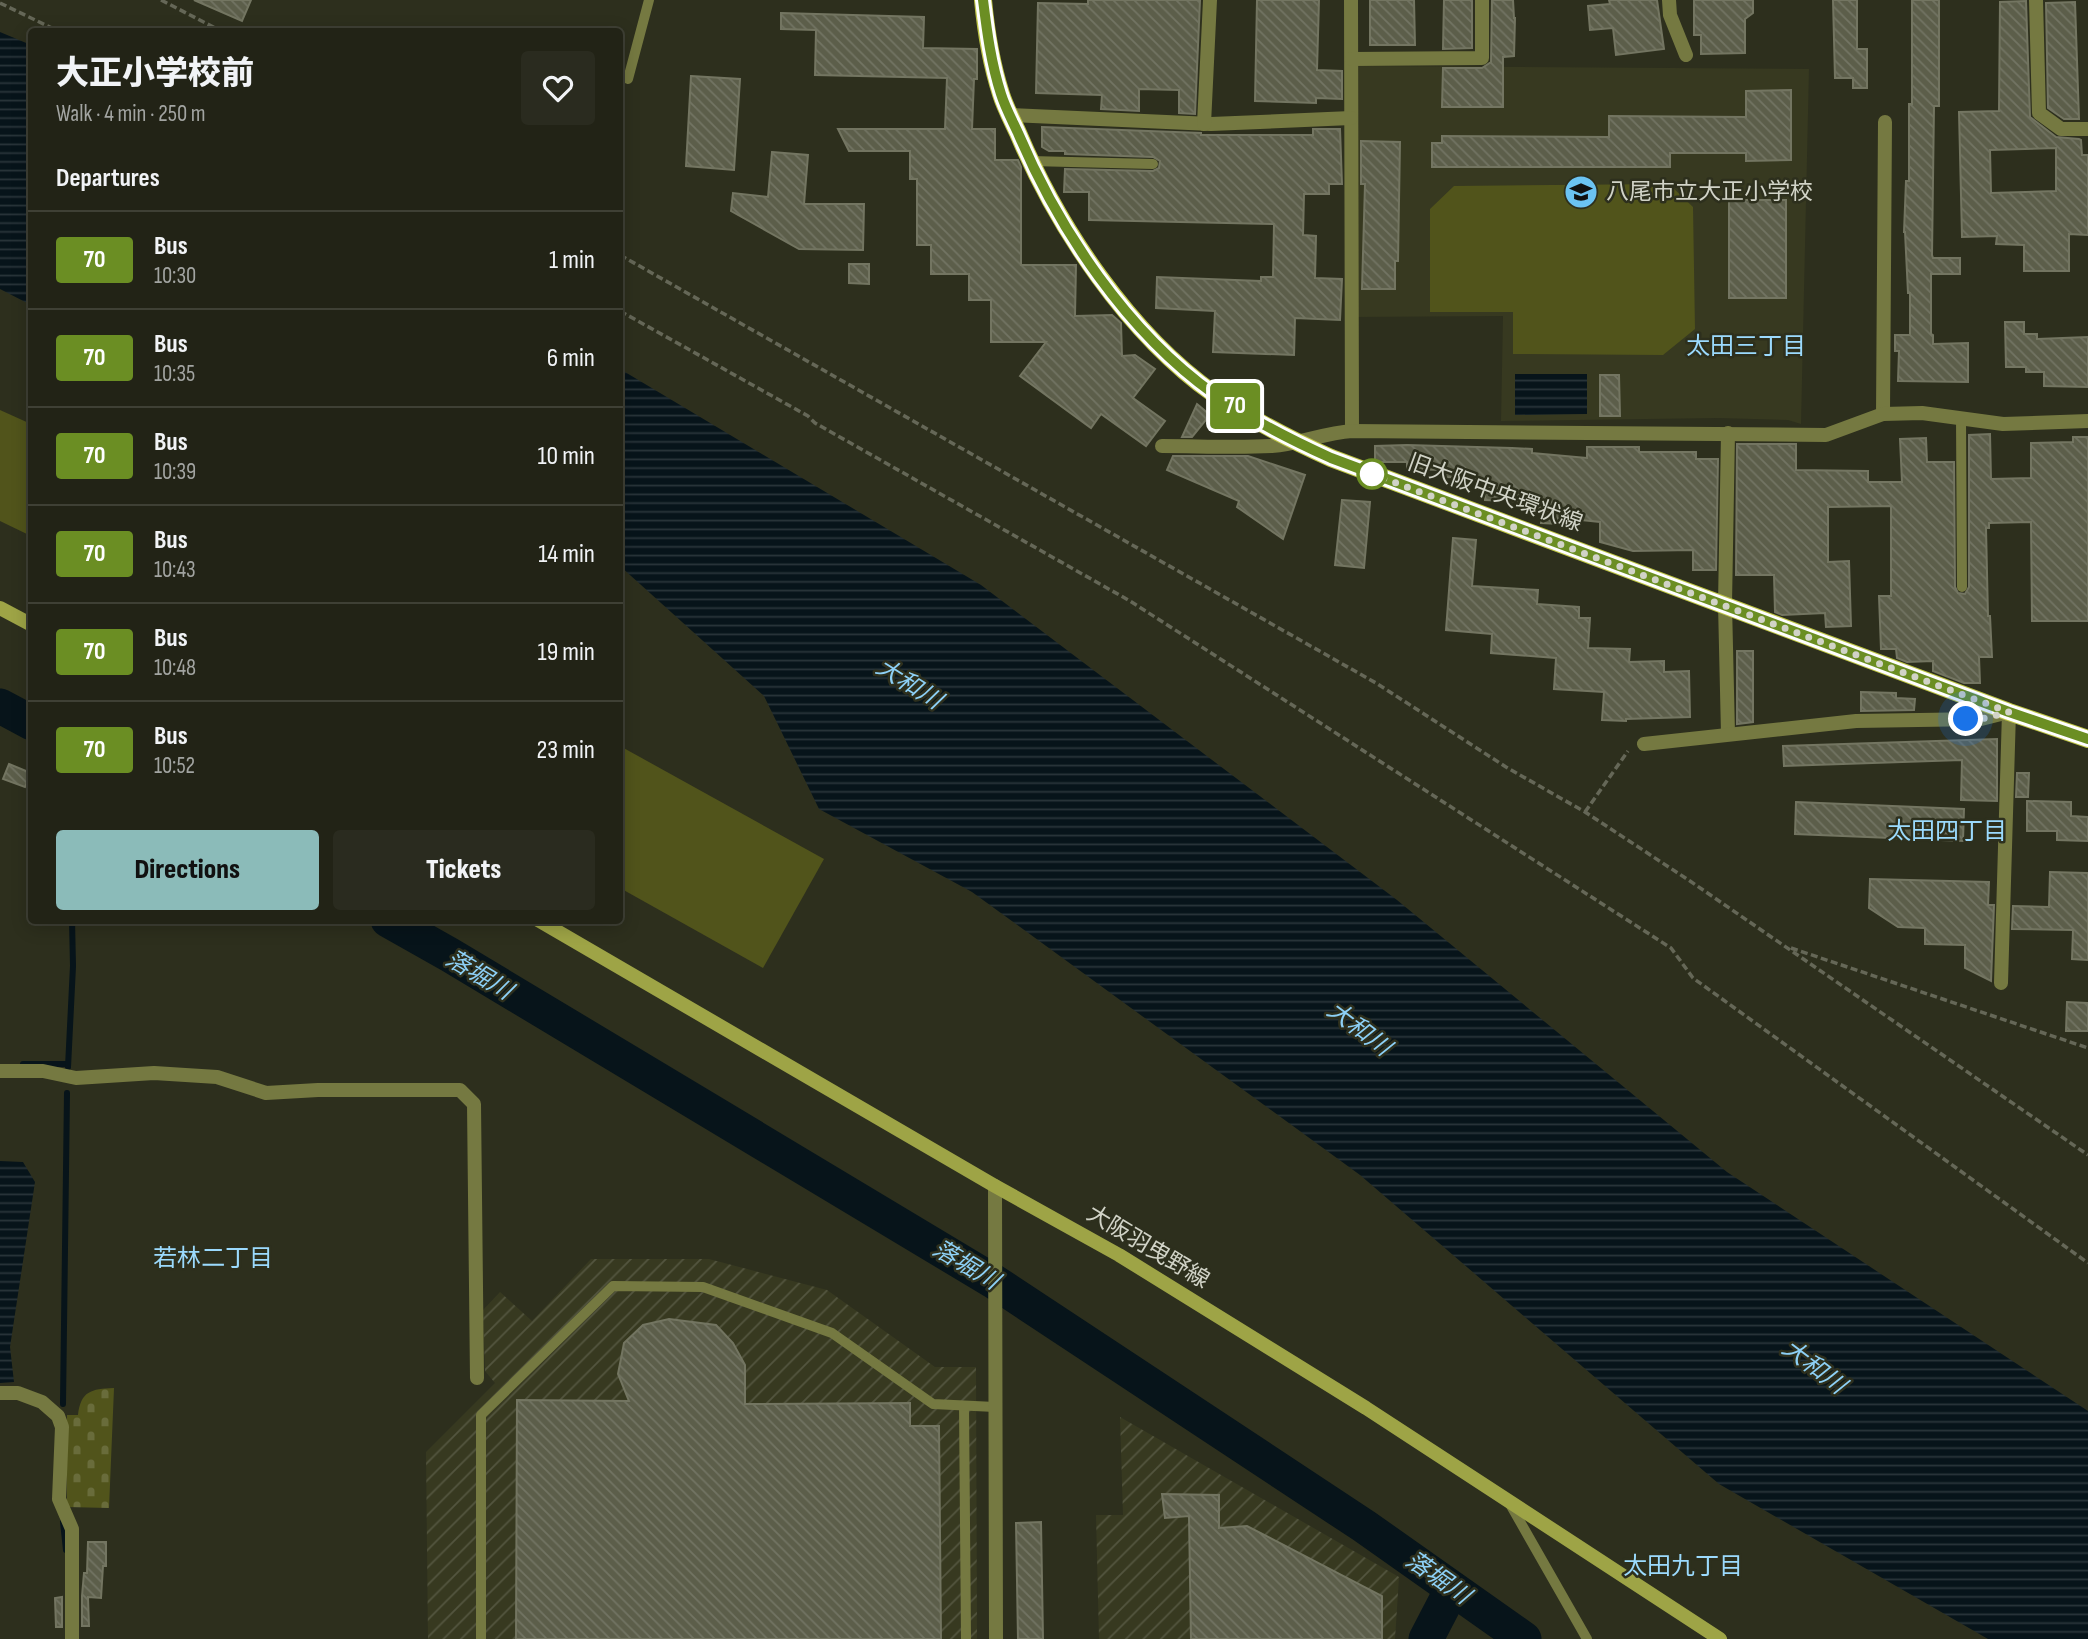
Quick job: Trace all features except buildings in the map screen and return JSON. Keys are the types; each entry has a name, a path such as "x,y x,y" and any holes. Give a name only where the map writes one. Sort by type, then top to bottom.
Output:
{"main road":[{"name":"旧大阪中央環状線","path":"983,0 988,42 1001,96 1059,217 1100,278 1156,344 1214,393 1297,443 1331,458 2009,712 2087,738"},
{"path":"0,608 28,623"},
{"name":"大阪羽曳野線","path":"545,924 1207,1308 1366,1408 1720,1639"}],"street":[{"path":"1205,124 1210,0"},
{"path":"1351,0 1352,431"},
{"path":"1352,59 1482,58 1482,0"},
{"path":"1669,0 1670,15 1686,55"},
{"path":"2036,0 2039,113 2061,129 2088,128"},
{"path":"1010,115 1205,124 1351,118"},
{"path":"1883,414 1885,122"},
{"path":"1162,446 1272,446 1297,443 1329,433 1352,431 1826,435 1883,414 1922,413 2003,424 2088,421"},
{"path":"1728,433 1725,604 1728,734"},
{"path":"1644,744 1856,721 1981,719 2009,712 2001,983"},
{"path":"0,1071 43,1071 76,1078 154,1073 217,1077 266,1093 318,1090 460,1090 474,1104 477,1378"},
{"path":"995,1186 996,1639"},
{"path":"0,1393 18,1393 42,1402 58,1416 62,1427 59,1499 72,1529 72,1639"}],"lane":[{"path":"628,79 649,0"},
{"path":"1030,161 1153,164"},
{"path":"1961,418 1962,587"},
{"path":"481,1639 481,1415 613,1286 703,1287 832,1333 933,1404 995,1407"},
{"path":"964,1406 966,1639"},
{"path":"1510,1503 1587,1639"}],"path":[{"path":"160,0 215,28"},
{"path":"0,3 52,28"},
{"path":"623,257 838,381 1364,676 1506,767 1585,811 2088,1155"},
{"path":"623,313 1130,601 1671,948 1693,978 2088,1263"},
{"path":"1585,811 1623,756 1633,746 1644,744"},
{"path":"1785,946 2088,1048"}],"shaded area":[{"name":"八尾市立大正小学校","path":"1358,66 1809,69 1801,424 1788,420 1718,418 1501,421 1503,316 1353,317"},
{"path":"591,1259 709,1259 827,1290 935,1367 976,1367 977,1639 428,1639 426,1452 495,1383 485,1371 483,1310 500,1292 532,1321"},
{"path":"1120,1417 1399,1577 1395,1639 1099,1639 1096,1515 1123,1515"}],"green space":[{"path":"1669,184 1693,207 1695,329 1663,355 1513,354 1513,312 1430,312 1430,209 1454,186"},
{"path":"0,410 28,423 28,535 0,521"},
{"path":"623,748 824,859 763,968 623,890"},
{"path":"114,1388 109,1508 67,1507 67,1415 78,1415 79,1407 88,1393"}],"water":[{"path":"0,32 28,44 28,303 0,289"},
{"name":"大和川","path":"623,371 981,585 1397,900 1727,1172 2088,1411 2088,1639 1988,1639 1719,1484 1360,1175 972,892 819,809 764,696 623,569"},
{"path":"1515,374 1587,374 1587,414 1515,415"},
{"path":"0,1161 23,1162 35,1182 10,1347 14,1382 0,1383"}],"waterway":[{"name":"落堀川","path":"0,706 28,721"},
{"path":"68,1067 73,966 72,924"},
{"name":"落堀川","path":"395,924 993,1281 1364,1526 1524,1639"},
{"path":"23,1064 68,1064"},
{"path":"63,1404 67,1093"},
{"path":"63,1522 66,1550"},
{"path":"1426,1639 1452,1589"}],"bus line":[{"name":"70","path":"983,0 988,42 1001,96 1059,217 1100,278 1156,344 1214,393 1297,443 1331,458 2009,712 2088,739"}],"place":[{"name":"八尾市立大正小学校","path":"1581,192"}],"district":[{"name":"太田三丁目","path":"1746,346"},
{"name":"太田四丁目","path":"1947,831"},
{"name":"若林二丁目","path":"213,1258"},
{"name":"太田九丁目","path":"1683,1566"}],"route":[{"path":"1372,474 2009,712 1981,719 1966,719"}]}
